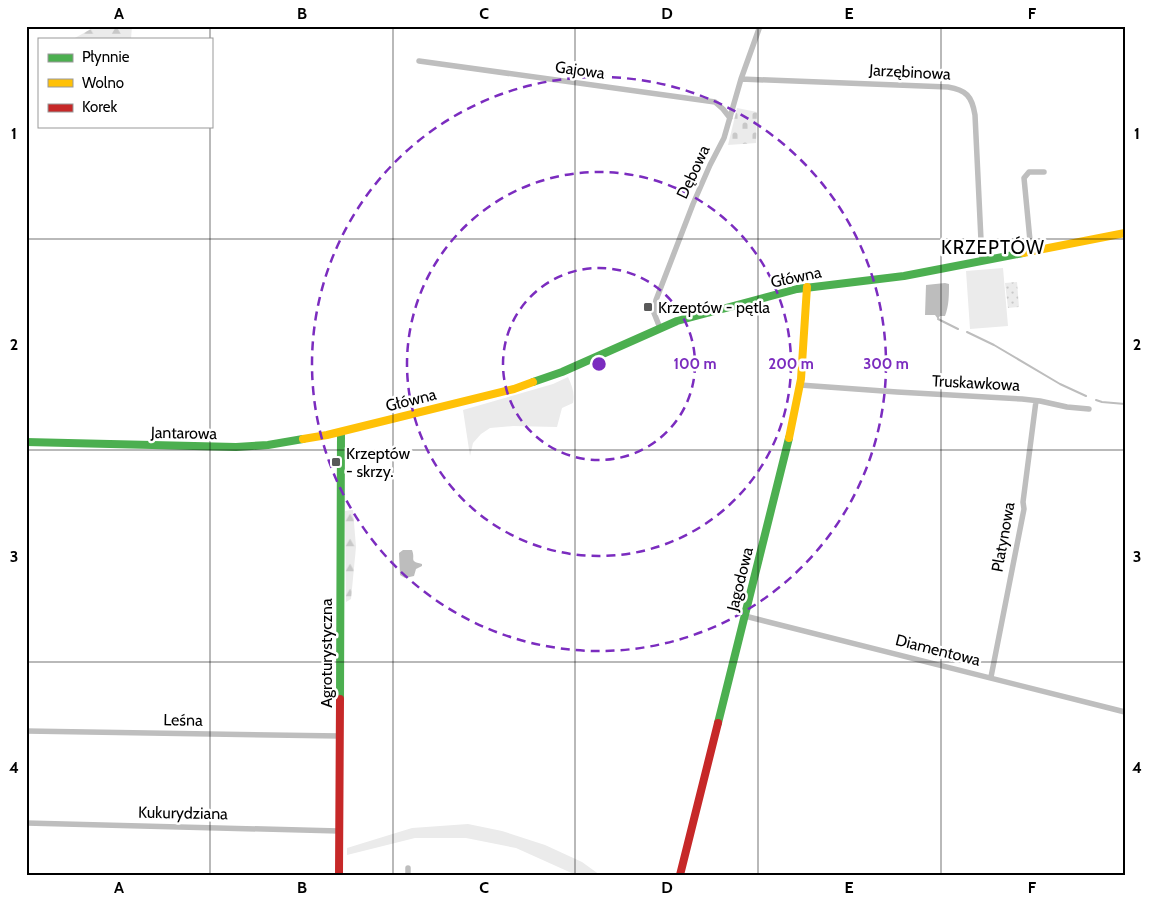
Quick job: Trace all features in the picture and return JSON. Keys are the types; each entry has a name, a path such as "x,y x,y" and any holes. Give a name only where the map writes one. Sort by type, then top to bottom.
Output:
{"street":[{"name":"Dębowa","path":"660,328 654,314 656,300 693,204 724,138 741,79 760,26"},
{"name":"Gajowa","path":"419,61 715,102 730,118"},
{"name":"Jarzębinowa","path":"741,79 948,87 961,90 967,94 970,98 974,114 982,261"},
{"path":"1031,251 1024,178 1029,172 1044,172"},
{"name":"Główna","path":"341,432 514,389 562,372 677,322 807,286 904,276 1125,233"},
{"name":"Jagodowa","path":"680,875 786,453 800,386 807,286"},
{"name":"Truskawkowa","path":"800,386 1036,401 1089,409"},
{"name":"Platynowa","path":"991,677 1024,509 1023,502 1036,401"},
{"name":"Jantarowa","path":"26,442 236,447 268,445 341,432"},
{"name":"Agroturystyczna","path":"339,875 341,432"},
{"name":"Diamentowa","path":"745,616 1125,712"},
{"name":"Leśna","path":"26,731 340,736"},
{"name":"Kukurydziana","path":"26,823 339,831"}],"green space":[{"path":"105,26 132,26 131,38 75,38 91,29"},
{"path":"737,108 757,112 756,143 728,145"},
{"path":"1003,268 1008,326 970,329 966,271"},
{"path":"1017,282 1019,307 1008,308 1005,283"},
{"path":"568,377 574,399 573,403 562,408 557,427 513,426 490,428 473,443 470,456 463,410 553,384"},
{"path":"353,510 356,547 351,599 346,602 345,511"},
{"path":"468,824 502,831 545,845 582,862 600,875 576,875 516,848 466,838 415,838 347,855 347,848 412,828"}],"shaded area":[{"path":"949,284 949,296 945,316 940,316 938,319 935,315 925,315 926,285"},
{"path":"403,550 412,550 414,561 422,564 422,566 416,569 414,576 405,578 400,575 399,553"}],"waterway":[{"path":"938,319 958,329"},
{"path":"967,332 994,345 1060,384 1086,396"},
{"path":"1096,400 1125,404"}],"traffic: fast":[{"path":"533,382 562,372 677,321 797,289 904,276 1023,253"},
{"path":"340,699 341,432"},
{"path":"718,723 789,438"},
{"path":"26,442 236,447 268,445 303,439"}],"traffic: slow":[{"path":"1023,253 1125,233"},
{"path":"789,438 801,379 807,287"},
{"path":"303,439 327,435 514,389 533,382"}],"traffic: jam":[{"path":"339,875 340,699"},
{"path":"680,875 718,723"}],"place":[{"name":"Krzeptów - pętla","path":"648,307"},
{"name":"Krzeptów - skrzy.","path":"336,462"}],"district":[{"name":"KRZEPTÓW","path":"993,247"}]}
